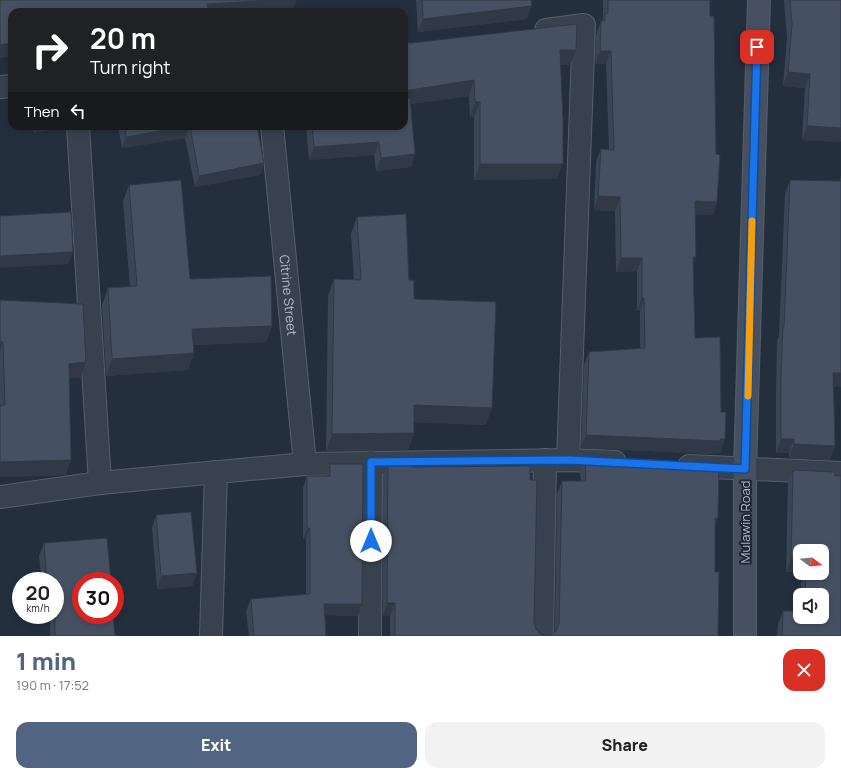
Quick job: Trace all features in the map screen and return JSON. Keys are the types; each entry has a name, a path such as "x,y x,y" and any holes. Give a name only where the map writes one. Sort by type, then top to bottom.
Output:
{"main road":[{"name":"Mulawin Road","path":"745,636 745,469 759,0"}],"street":[{"path":"529,32 584,25 568,460"},
{"path":"78,130 100,483"},
{"name":"Citrine Street","path":"272,130 305,464"},
{"path":"542,636 545,460"},
{"path":"0,497 100,483 305,464 545,460 637,463"},
{"path":"370,636 371,462"},
{"path":"668,465 841,473"},
{"path":"212,636 216,472"}],"building":[{"path":"0,0 277,0 207,4 208,8 8,8 8,44 0,45"},
{"path":"422,0 531,0 532,6 423,19"},
{"path":"608,0 710,0 710,16 714,16 716,154 720,155 717,202 695,201 696,257 693,257 695,338 720,337 721,412 726,412 725,439 720,439 720,441 586,435 589,352 645,348 644,298 642,298 642,258 621,258 620,197 598,196 601,149 614,150 611,51 600,51 601,21 605,21 605,13 608,13"},
{"path":"790,0 841,0 841,128 807,126 810,74 788,72 792,24"},
{"path":"577,24 576,50 560,50 563,164 480,164 480,102 475,102 474,80 408,90 408,43"},
{"path":"408,98 410,98 415,154 381,158 379,142 314,147 312,130 408,130"},
{"path":"125,130 166,130 126,137"},
{"path":"191,130 258,130 264,163 199,176"},
{"path":"181,180 190,279 271,276 272,326 192,329 194,353 112,359 108,288 137,286 129,185"},
{"path":"790,180 841,181 841,373 833,373 835,446 794,444 794,439 781,439 781,377"},
{"path":"71,212 73,252 0,256 0,216"},
{"path":"406,214 409,280 414,280 414,299 496,302 492,408 414,405 414,433 332,434 334,279 361,280 357,217"},
{"path":"0,300 83,304 86,362 69,364 71,460 0,462 0,406 5,405 3,342 0,342"},
{"path":"585,460 719,467 718,518 715,518 715,572 719,572 718,636 547,636 553,634 557,630 559,623 562,481 586,481"},
{"path":"388,462 412,462 412,467 530,466 530,480 537,480 534,623 540,634 547,636 395,636 395,603 387,603"},
{"path":"330,464 363,464 362,604 324,604 326,636 254,636 251,599 310,594 310,528 307,528 307,476 330,476"},
{"path":"793,470 835,472 835,476 841,476 841,636 782,636 783,611 793,611 793,624 829,624 829,588 806,588 805,580 829,580 829,544 793,544 793,559 791,559"},
{"path":"191,512 197,573 161,576 156,515"},
{"path":"107,538 110,572 72,572 72,624 114,624 115,635 118,636 55,636 55,624 64,624 64,572 46,572 44,543"}],"slow traffic":[{"path":"748,396 752,221"}],"route":[{"path":"371,541 371,462 568,460 745,469 757,47"}]}
